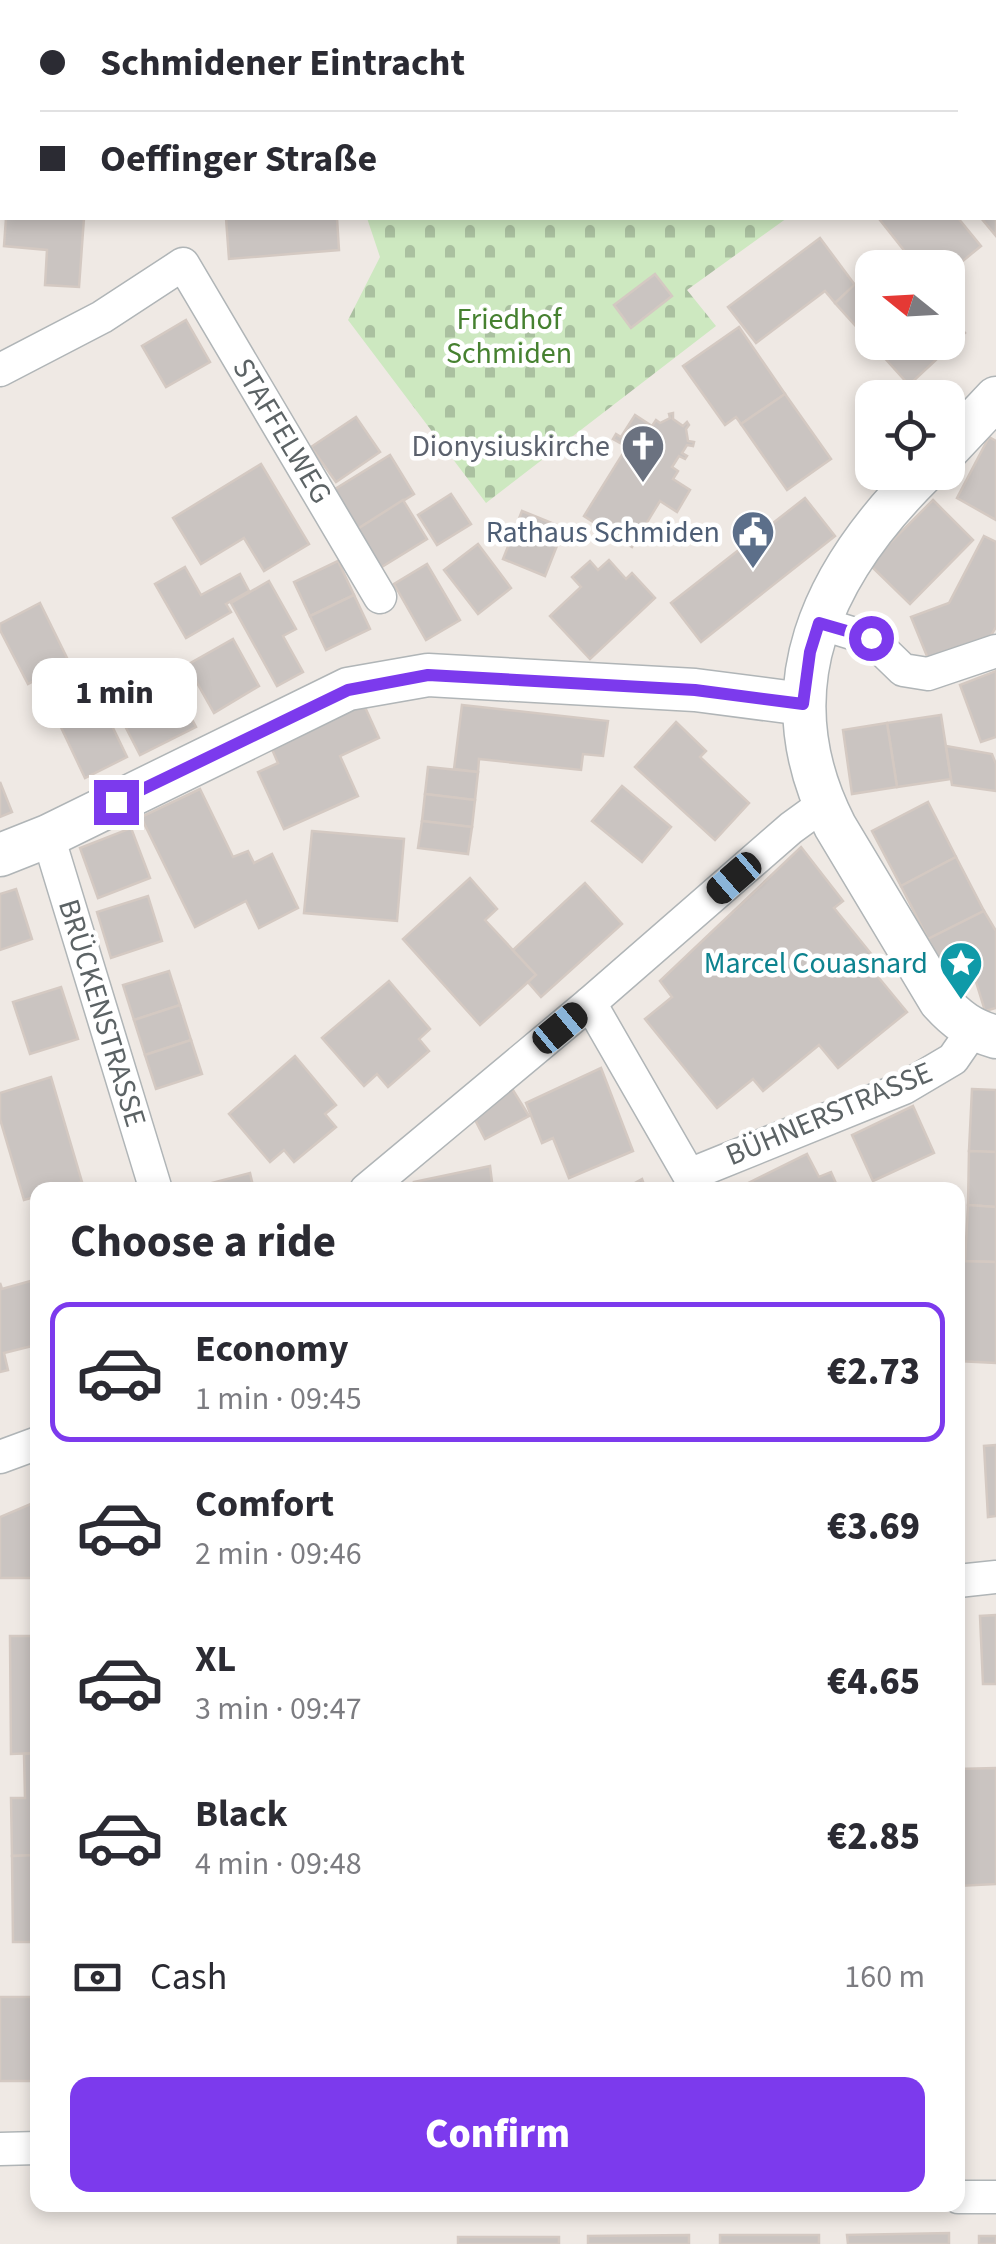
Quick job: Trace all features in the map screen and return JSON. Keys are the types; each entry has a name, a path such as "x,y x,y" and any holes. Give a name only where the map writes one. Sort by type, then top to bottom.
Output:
{"street":[{"name":"STAFFELWEG","path":"0,370 102,317 183,264 380,597"},
{"path":"965,431 996,398"},
{"path":"908,490 856,549 826,602 810,652 803,704 809,755 824,804 940,1002 954,1018 984,1034"},
{"path":"819,623 871,638 902,670 928,674 996,651"},
{"path":"0,855 48,836 348,690 428,675 695,690 803,704"},
{"path":"376,1182 824,804"},
{"name":"BRÜCKENSTRASSE","path":"48,836 154,1182"},
{"name":"BÜHNERSTRASSE","path":"590,1003 689,1174 904,1088 953,1059 984,1034"},
{"path":"0,1457 30,1447"},
{"path":"965,1580 996,1577"},
{"path":"0,2148 30,2148"},
{"path":"965,2197 996,2197"}],"green space":[{"name":"Friedhof Schmiden","path":"368,220 784,220 687,290 716,326 486,503 348,320 380,257"}],"building":[{"path":"6,220 84,220 79,287 45,285 47,250 4,246"},
{"path":"226,220 337,220 339,250 229,259"},
{"path":"880,220 960,220 981,246 965,259 965,250 904,250"},
{"path":"983,220 996,220 996,236"},
{"path":"820,238 855,285 835,303 825,291 756,343 728,307"},
{"path":"655,274 672,296 631,328 614,305"},
{"path":"855,284 855,325 835,303"},
{"path":"186,320 210,362 166,387 142,346"},
{"path":"739,327 785,394 741,424 736,417 725,425 683,366"},
{"path":"886,360 936,360 914,380 904,380"},
{"path":"785,394 831,459 787,490 741,424"},
{"name":"Dionysiuskirche","path":"673,413 673,419 683,426 687,422 688,441 694,442 682,453 687,456 685,459 679,456 672,467 678,471 673,479 690,490 677,512 660,501 632,547 584,516 627,447 613,439 616,434 621,437 635,415 652,426"},
{"path":"356,417 380,452 336,482 311,447"},
{"path":"989,437 996,441 996,520 957,498 965,490"},
{"path":"390,455 414,494 356,530 332,491"},
{"path":"261,464 309,544 264,571 244,538 201,564 173,518"},
{"path":"451,494 471,524 437,545 418,515"},
{"name":"Rathaus Schmiden","path":"805,498 835,536 701,642 671,603"},
{"path":"403,500 427,539 380,568 356,530"},
{"path":"933,500 973,540 910,604 869,564"},
{"path":"522,511 564,528 545,576 503,559"},
{"path":"984,536 996,542 996,627 986,644 929,661 911,617 949,603"},
{"path":"478,544 511,588 478,614 444,570"},
{"path":"609,560 626,579 632,573 655,598 590,659 550,616 581,587 572,577 590,561 598,570"},
{"path":"338,561 354,595 310,616 294,582"},
{"path":"427,564 460,620 426,640 394,584"},
{"path":"185,567 201,595 240,574 249,591 226,604 231,612 186,638 155,584"},
{"path":"269,581 296,629 283,636 303,672 277,686 231,603"},
{"path":"354,595 370,629 326,650 310,616"},
{"path":"40,603 69,662 28,684 0,624"},
{"path":"233,639 259,686 214,713 187,665"},
{"path":"996,671 996,737 981,742 960,685"},
{"path":"178,693 196,727 140,755 123,722"},
{"path":"101,703 127,757 85,778 59,723"},
{"path":"364,705 379,738 340,756 358,796 284,829 258,772 278,763 271,747"},
{"path":"462,705 608,721 603,756 583,754 581,770 479,759 478,772 454,769"},
{"path":"941,715 951,779 897,787 887,723"},
{"path":"676,722 706,751 700,757 749,803 715,840 635,767"},
{"path":"887,723 897,787 852,794 843,730"},
{"path":"946,746 992,754 996,791 952,785"},
{"path":"428,767 478,772 475,800 425,794"},
{"path":"0,782 12,812 0,817"},
{"path":"622,786 671,827 642,862 592,821"},
{"path":"200,789 233,857 248,851 254,863 272,854 298,908 259,928 246,901 195,927 141,817"},
{"path":"425,794 475,800 472,827 422,821"},
{"path":"928,802 956,857 901,886 872,831"},
{"path":"422,821 472,827 468,854 418,848"},
{"path":"131,828 150,878 98,898 80,848"},
{"path":"312,831 404,839 397,921 304,913"},
{"path":"801,847 843,901 834,908 881,966 874,972 907,1012 838,1068 819,1045 763,1091 753,1079 717,1108 645,1019 672,997 660,981"},
{"path":"956,857 984,911 928,939 901,886"},
{"path":"470,878 497,909 485,920 536,975 480,1025 403,939"},
{"path":"585,883 622,924 541,997 528,982 536,975 513,950"},
{"path":"16,889 32,939 0,950 0,894"},
{"path":"148,896 162,941 111,958 97,912"},
{"path":"984,911 996,931 996,1008 985,1011 973,972 953,983 928,939"},
{"path":"169,971 180,1005 134,1020 123,985"},
{"path":"389,981 430,1029 419,1039 429,1051 388,1087 377,1074 364,1086 322,1038"},
{"path":"61,987 78,1039 30,1054 13,1002"},
{"path":"180,1005 191,1040 145,1055 134,1020"},
{"path":"191,1040 202,1074 156,1089 145,1055"},
{"path":"295,1056 336,1105 325,1114 336,1127 294,1162 284,1150 270,1162 229,1114"},
{"path":"601,1068 633,1151 569,1178 553,1138 542,1143 526,1103"},
{"path":"51,1077 82,1182 30,1182 30,1198 24,1200 0,1119 0,1093"},
{"path":"511,1087 529,1116 485,1139 470,1110"},
{"path":"972,1089 996,1090 996,1152 969,1151"},
{"path":"913,1106 934,1153 873,1181 852,1135"},
{"path":"969,1151 996,1152 996,1207 968,1205"},
{"path":"807,1154 819,1177 831,1172 835,1182 750,1182"},
{"path":"490,1166 492,1182 414,1182"},
{"path":"250,1173 252,1182 216,1182"},
{"path":"968,1205 996,1207 996,1262 965,1261"},
{"path":"965,1261 996,1262 996,1363 965,1361"},
{"path":"30,1281 30,1346 4,1353 8,1370 0,1372 0,1283 2,1289"},
{"path":"996,1445 996,1516 988,1517 984,1446"},
{"path":"30,1504 30,1578 0,1578 0,1517"},
{"path":"996,1615 996,1684 983,1684 980,1616"},
{"path":"10,1636 30,1636 30,1753 11,1754"},
{"path":"24,1754 30,1754 30,1855 12,1856 11,1798 25,1798"},
{"path":"996,1768 996,1884 965,1886 965,1769"},
{"path":"30,1855 30,1942 13,1942 12,1856"},
{"path":"0,1997 30,1997 30,2081 0,2081"},
{"path":"949,2233 949,2244 848,2244 847,2235"},
{"path":"689,2235 689,2244 588,2244 588,2236"},
{"path":"720,2235 819,2235 819,2244 720,2244"},
{"path":"979,2236 996,2236 996,2244 979,2244"},
{"path":"458,2237 559,2237 559,2244 458,2244"}],"place":[{"name":"Dionysiuskirche","path":"643,484"},
{"name":"Rathaus Schmiden","path":"753,570"},
{"name":"Marcel Couasnard","path":"961,1001"}],"route":[{"path":"116,802 348,690 428,675 695,690 803,704 810,652 819,623 871,638"}]}
